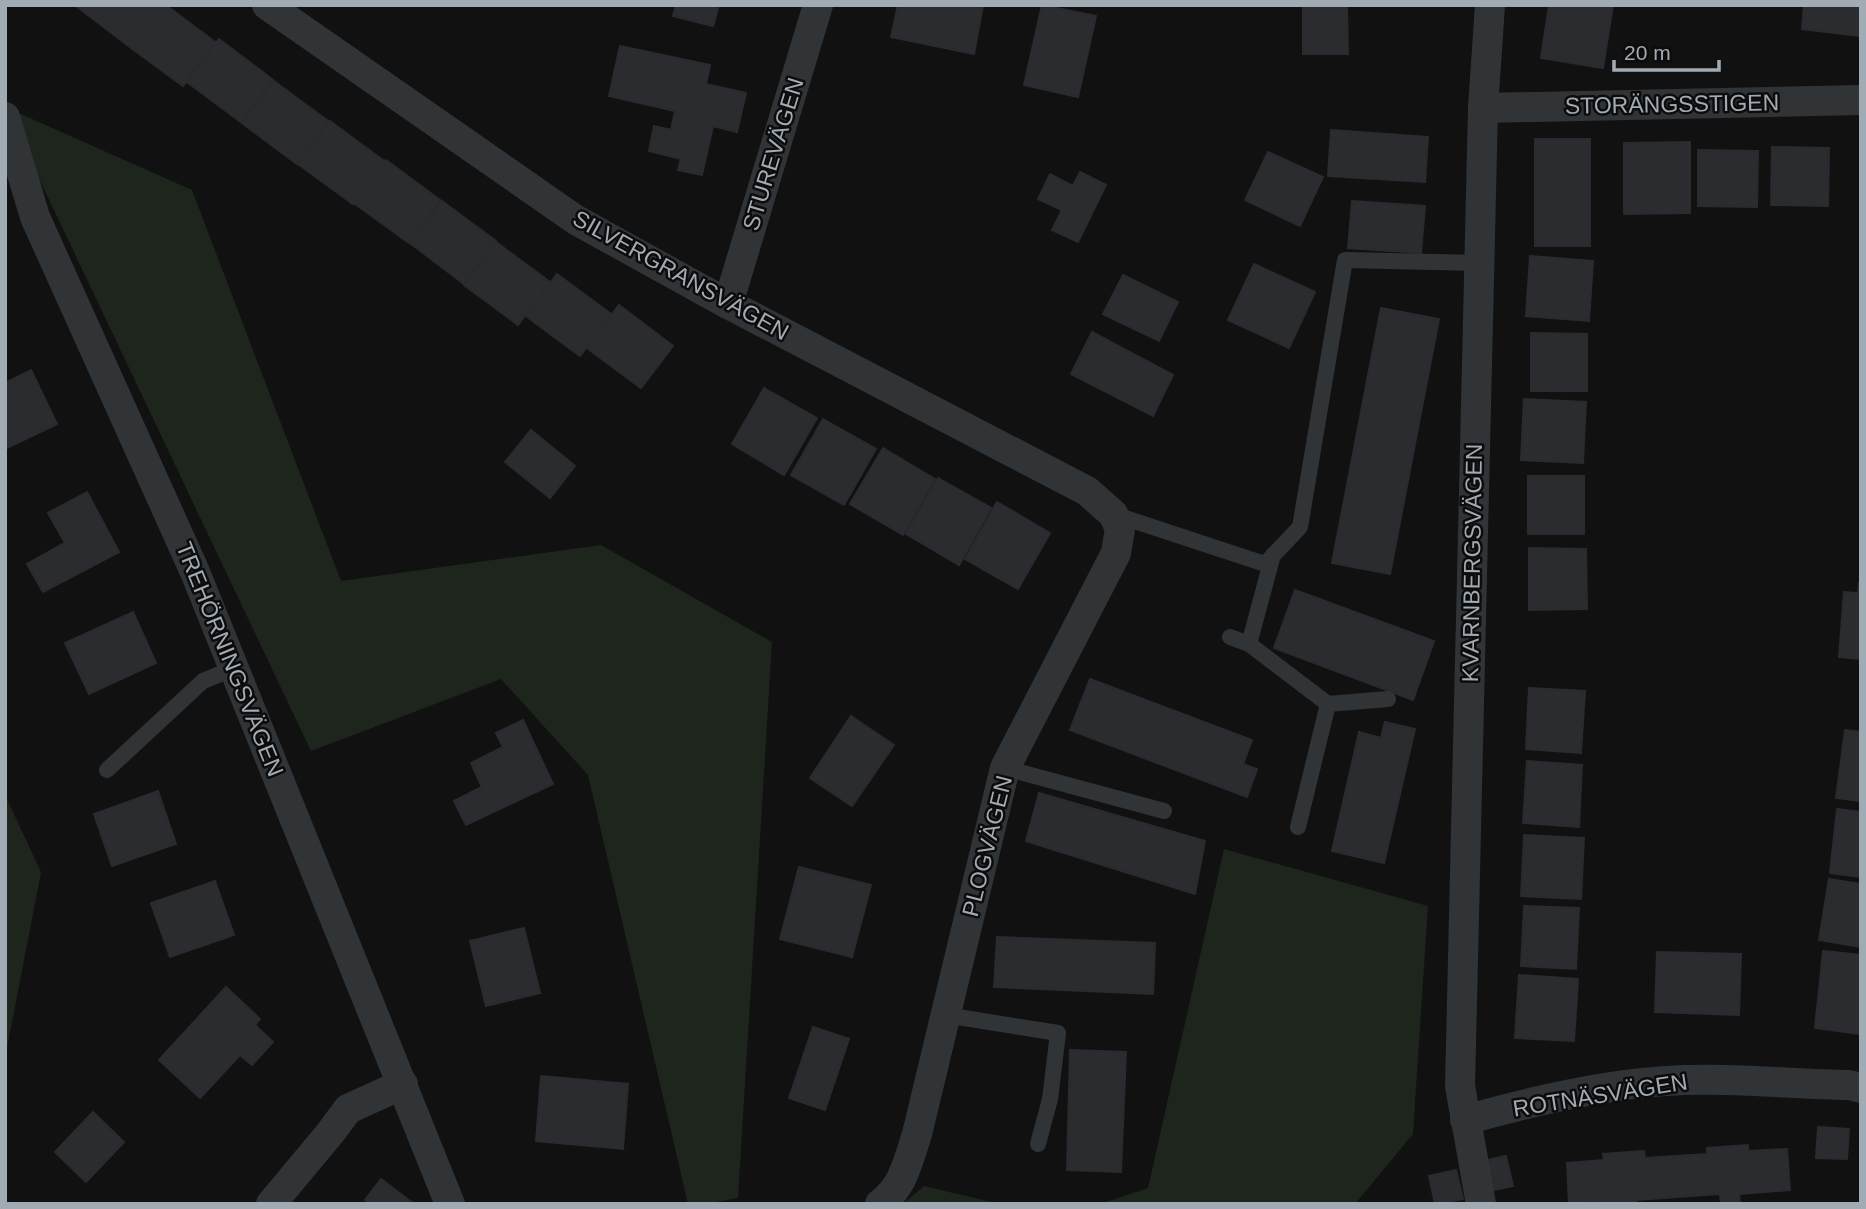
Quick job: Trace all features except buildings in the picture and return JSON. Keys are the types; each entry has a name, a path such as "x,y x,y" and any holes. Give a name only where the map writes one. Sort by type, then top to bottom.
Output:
{"street":[{"name":"SILVERGRANSVÄGEN","path":"267,5 576,220 728,304 1087,491 1113,514"},
{"name":"STUREVÄGEN","path":"728,304 818,5"},
{"name":"KVARNBERGSVÄGEN","path":"1481,1204 1460,1086 1483,108 1490,5"},
{"name":"STORÄNGSSTIGEN","path":"1483,108 1861,100"},
{"name":"TREHÖRNINGSVÄGEN","path":"5,117 35,217 195,572 450,1204"},
{"name":"PLOGVÄGEN","path":"885,1200 902,1180 917,1134 1005,768 1116,553 1120,529 1113,514"},
{"name":"ROTNÄSVÄGEN","path":"1465,1120 1509,1108 1604,1089 1664,1081 1709,1080 1849,1085 1861,1088"},
{"path":"271,1204 348,1109 403,1084"}],"lane":[{"path":"1113,514 1265,564 1300,527 1345,260 1479,263"},
{"path":"1249,645 1273,555"},
{"path":"1230,637 1249,645 1328,704 1388,699"},
{"path":"107,770 203,681 235,668"},
{"path":"1298,827 1328,704"},
{"path":"1005,768 1164,811"},
{"path":"945,1015 1058,1033 1050,1099 1038,1144"}],"shaded area":[{"path":"5,107 192,190 341,581 601,545 772,642 738,1198 688,1204 588,775 501,679 311,751"},
{"path":"5,795 41,872 5,1059"},
{"path":"1224,849 1428,906 1413,1134 1355,1204 1100,1204 1148,1188"},
{"path":"924,1186 1000,1204 903,1204"}]}
